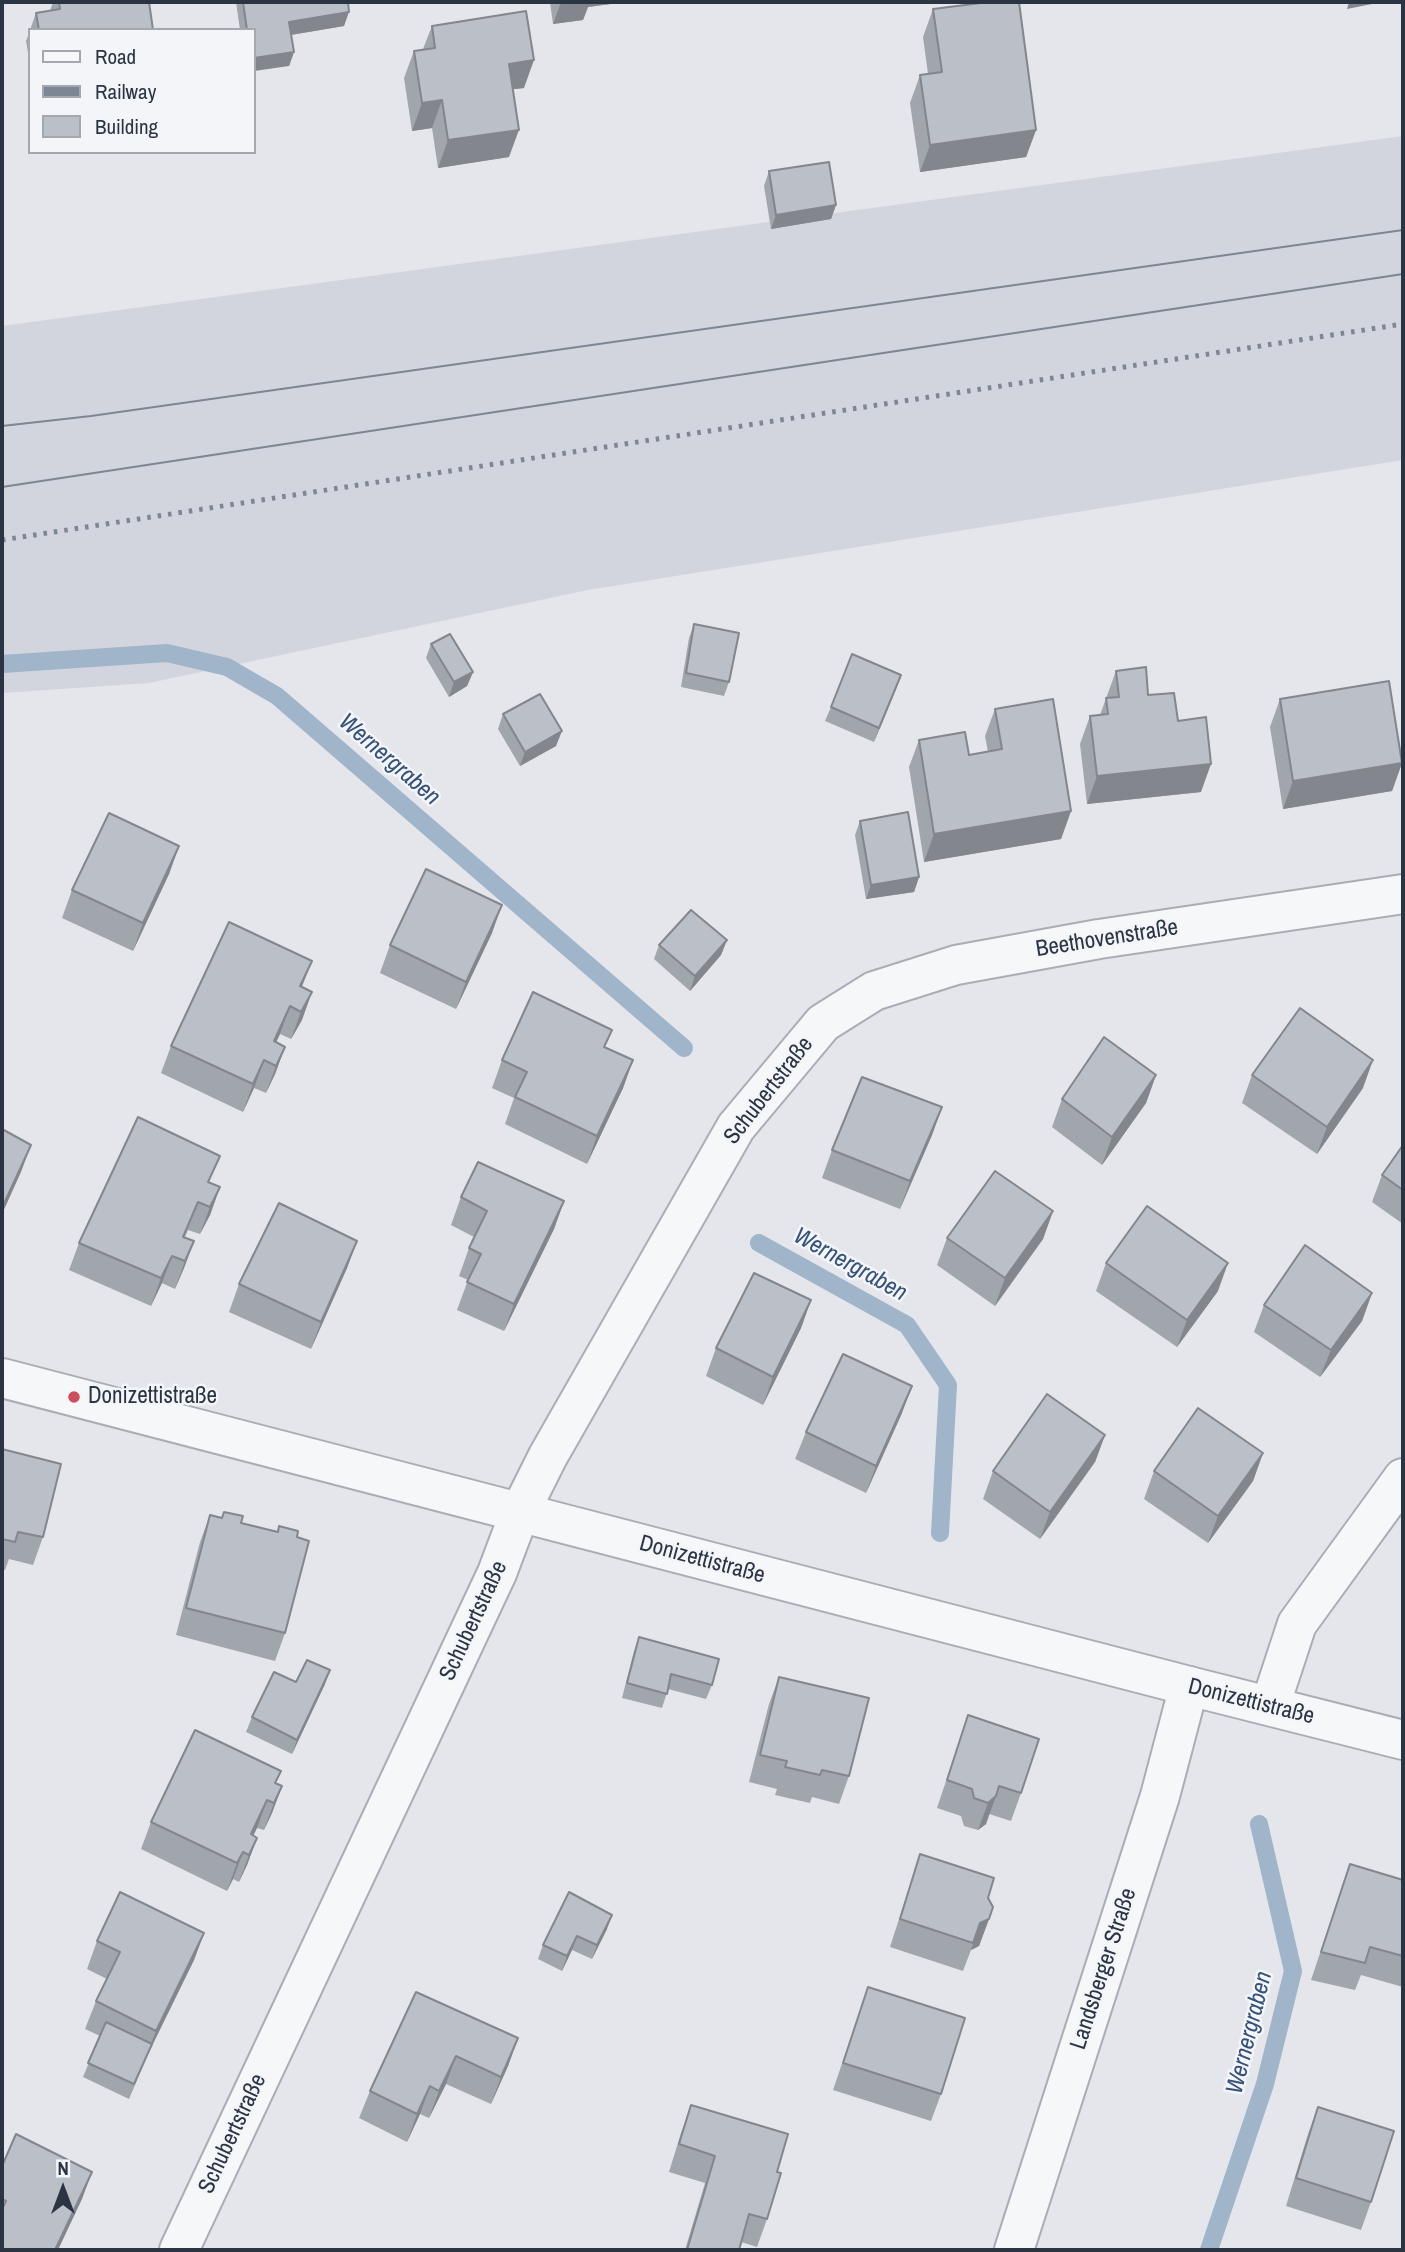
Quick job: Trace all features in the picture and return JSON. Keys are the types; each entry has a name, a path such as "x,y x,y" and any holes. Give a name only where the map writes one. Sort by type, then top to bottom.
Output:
{"street":[{"name":"Beethovenstraße","path":"823,1023 874,990 956,965 1099,939 1403,894"},
{"name":"Schubertstraße","path":"179,2250 497,1573 520,1512 555,1444 736,1127 823,1023"},
{"name":"Donizettistraße","path":"2,1378 1403,1740"},
{"path":"1270,1706 1297,1624 1403,1478"},
{"name":"Landsberger Straße","path":"1014,2250 1160,1796 1189,1686"}],"shaded area":[{"path":"1403,136 1403,460 588,590 149,683 2,693 2,326"}],"building":[{"path":"59,2 149,2 153,28 39,28 36,13 60,9"},
{"path":"243,2 348,2 349,12 289,22 294,52 256,58 256,28 247,28"},
{"path":"989,2 1019,2 1036,130 930,145 920,75 942,72 933,9"},
{"path":"526,11 534,60 509,64 519,130 448,140 442,100 422,103 414,51 435,48 432,26"},
{"path":"829,162 836,205 776,215 769,171"},
{"path":"694,624 739,633 729,682 686,673"},
{"path":"450,634 473,672 454,682 431,644"},
{"path":"852,654 901,675 879,728 831,707"},
{"path":"1146,667 1148,695 1174,693 1178,721 1206,717 1211,764 1097,776 1090,716 1108,714 1106,698 1119,697 1116,671"},
{"path":"1389,681 1402,763 1293,781 1280,699"},
{"path":"540,694 562,731 525,752 503,714"},
{"path":"1053,699 1071,811 934,834 919,740 965,732 969,755 1002,749 995,709"},
{"path":"908,812 919,877 871,885 860,821"},
{"path":"109,813 179,846 143,923 72,890"},
{"path":"426,869 502,905 466,982 390,945"},
{"path":"691,910 727,940 695,976 659,945"},
{"path":"229,922 312,961 300,986 312,992 301,1012 290,1006 274,1041 285,1047 276,1066 264,1060 253,1084 171,1046"},
{"path":"533,992 612,1030 604,1047 633,1060 597,1136 515,1097 527,1072 502,1060"},
{"path":"1300,1008 1373,1060 1327,1127 1252,1075"},
{"path":"1104,1037 1156,1075 1112,1137 1062,1099"},
{"path":"862,1077 942,1107 910,1181 832,1150"},
{"path":"138,1117 220,1156 208,1182 220,1187 210,1207 198,1202 183,1237 194,1241 185,1261 172,1256 161,1278 79,1243"},
{"path":"2,1129 31,1145 2,1208"},
{"path":"1403,1145 1403,1190 1382,1175"},
{"path":"478,1162 564,1201 514,1304 467,1282 481,1254 469,1248 487,1211 461,1197"},
{"path":"995,1171 1053,1211 1005,1278 947,1238"},
{"path":"279,1203 357,1241 321,1322 239,1284"},
{"path":"1147,1206 1228,1263 1187,1320 1106,1263"},
{"path":"1305,1245 1372,1293 1331,1350 1264,1305"},
{"path":"754,1273 811,1300 773,1377 716,1348"},
{"path":"843,1354 912,1386 876,1466 806,1432"},
{"path":"1047,1394 1105,1435 1050,1512 993,1471"},
{"path":"1198,1408 1263,1453 1218,1516 1154,1471"},
{"path":"2,1449 61,1464 43,1537 18,1532 15,1542 2,1539"},
{"path":"224,1512 243,1516 241,1523 278,1532 279,1526 298,1531 297,1537 309,1541 285,1633 186,1608 210,1515 222,1518"},
{"path":"639,1637 719,1659 712,1685 671,1674 667,1694 627,1683"},
{"path":"307,1660 330,1670 297,1740 252,1717 274,1672 296,1682"},
{"path":"779,1677 869,1698 849,1776 822,1770 820,1775 785,1767 787,1761 760,1755"},
{"path":"968,1715 1039,1739 1021,1793 999,1786 996,1796 988,1803 974,1798 972,1789 947,1780"},
{"path":"195,1730 281,1771 275,1783 282,1786 274,1803 267,1800 251,1834 257,1838 249,1855 243,1852 237,1863 151,1822"},
{"path":"920,1854 994,1878 988,1898 993,1907 989,1919 980,1923 973,1943 900,1919"},
{"path":"1350,1864 1403,1880 1403,1956 1370,1947 1365,1963 1321,1952"},
{"path":"120,1892 204,1933 156,2031 96,2001 120,1952 97,1941"},
{"path":"569,1892 612,1915 597,1945 577,1936 567,1956 543,1945"},
{"path":"868,1987 965,2018 941,2094 843,2063"},
{"path":"416,1992 518,2038 501,2077 456,2056 439,2091 430,2086 417,2114 370,2091"},
{"path":"106,2022 152,2044 134,2084 88,2063"},
{"path":"691,2105 788,2134 777,2172 781,2173 767,2219 749,2214 739,2250 687,2250 715,2156 679,2144"},
{"path":"1318,2107 1394,2131 1371,2202 1296,2178"},
{"path":"16,2134 92,2172 55,2250 2,2250 2,2209 6,2201 2,2199 2,2166"}],"waterway":[{"name":"Wernergraben","path":"2,664 167,653 227,667 277,696 684,1048"},
{"name":"Wernergraben","path":"759,1243 907,1325 948,1385 940,1533"},
{"name":"Wernergraben","path":"1209,2250 1265,2084 1293,1971 1259,1824"}],"tram line":[{"path":"2,426 91,416 1403,230"},
{"path":"2,487 1403,274"}],"railway":[{"path":"2,540 1403,324"}],"place":[{"name":"Donizettistraße","path":"74,1397"}]}
